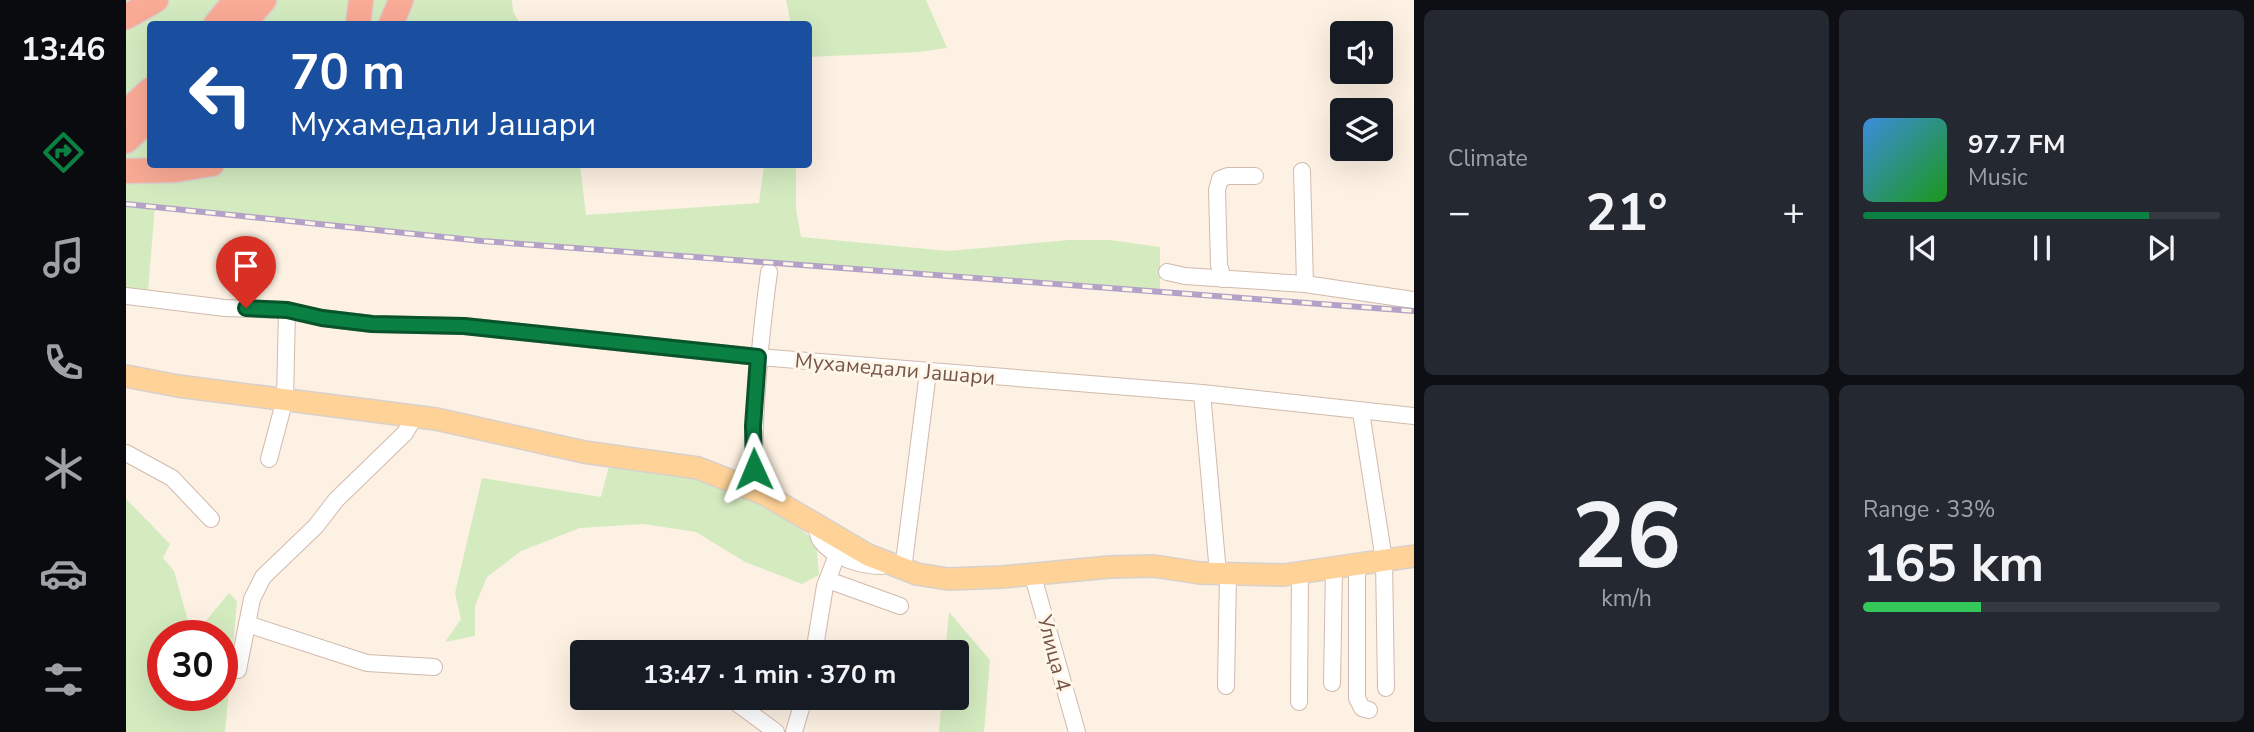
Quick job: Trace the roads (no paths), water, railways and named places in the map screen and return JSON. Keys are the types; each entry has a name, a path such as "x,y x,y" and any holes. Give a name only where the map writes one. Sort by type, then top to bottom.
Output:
{"highway":[{"path":"126,17 156,0"},
{"path":"218,21 236,0"},
{"path":"246,21 264,0"},
{"path":"358,21 361,0"},
{"path":"392,21 401,0"},
{"path":"126,112 147,93"},
{"path":"126,141 147,122"},
{"path":"126,153 147,140"},
{"path":"126,170 187,168"}],"main road":[{"path":"126,376 178,386 415,416 584,452 698,468 724,476 776,500 868,555 917,574 948,579 1154,566 1223,574 1284,575 1414,556"}],"street":[{"path":"1302,171 1305,284"},
{"path":"1223,279 1219,265 1217,190 1220,179 1228,176 1255,176"},
{"path":"754,490 753,426 758,357 769,272"},
{"path":"1167,272 1185,276 1305,284 1414,300"},
{"name":"Мухамедали Јашари","path":"126,296 225,307 287,310 322,318 372,324 464,326 758,357 1202,393 1414,416"},
{"path":"269,459 285,399 287,310"},
{"path":"816,525 820,540 837,555 875,566 899,568 928,372"},
{"path":"1202,393 1223,574 1226,686"},
{"path":"1361,412 1384,560 1386,688"},
{"path":"238,670 252,599 263,577 405,433 415,416"},
{"path":"126,453 172,478 211,519"},
{"path":"816,640 828,580 837,555"},
{"path":"1357,564 1357,698 1362,708 1369,710"},
{"path":"1332,683 1334,569"},
{"name":"Улица 4","path":"1032,573 1077,732"},
{"path":"1299,702 1300,573"},
{"path":"828,580 900,606"},
{"path":"247,624 367,663 434,667"},
{"path":"746,710 776,732"},
{"path":"796,731 801,710"}],"railway":[{"path":"126,204 482,241 1414,311"}]}
